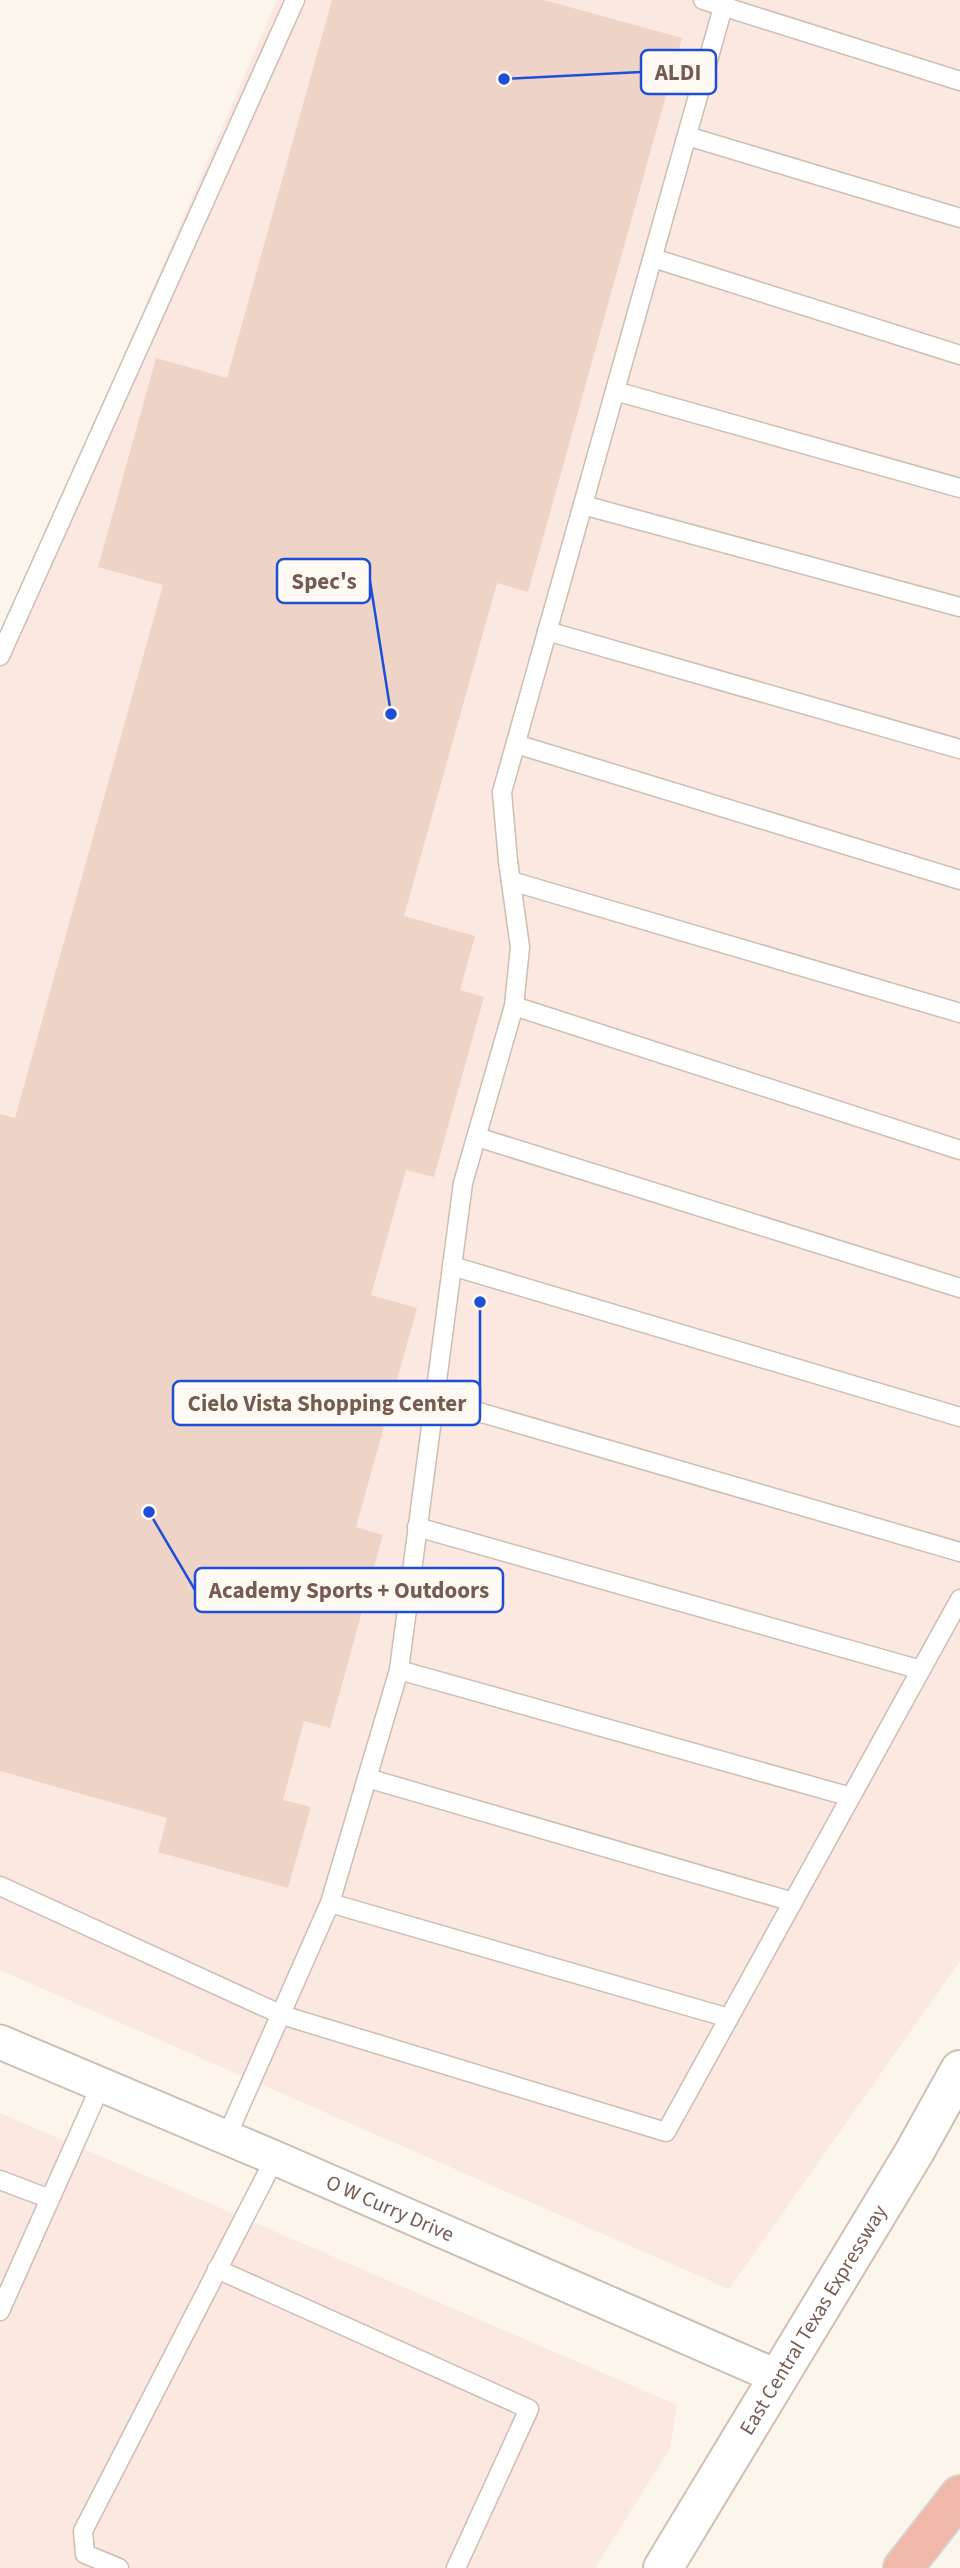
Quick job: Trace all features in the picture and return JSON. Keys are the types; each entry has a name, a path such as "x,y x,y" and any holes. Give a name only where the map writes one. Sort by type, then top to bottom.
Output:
{"highway":[{"path":"903,2568 960,2495"},
{"path":"926,2568 960,2518"}],"main road":[{"name":"East Central Texas Expressway","path":"663,2568 915,2151 960,2070"}],"street":[{"name":"O W Curry Drive","path":"0,2042 275,2158 778,2377"}],"lane":[{"path":"0,656 295,0"},
{"path":"703,0 724,4 960,80"},
{"path":"226,2138 330,1903 399,1670 463,1183 514,1006 520,947 502,792 724,4"},
{"path":"687,136 960,218"},
{"path":"653,258 960,355"},
{"path":"615,391 960,488"},
{"path":"583,505 960,607"},
{"path":"547,631 960,748"},
{"path":"516,744 960,880"},
{"path":"511,881 960,1013"},
{"path":"514,1006 960,1150"},
{"path":"477,1137 960,1287"},
{"path":"452,1266 960,1417"},
{"path":"434,1399 960,1552"},
{"path":"417,1528 921,1670"},
{"path":"0,1886 282,2015 666,2132 960,1599"},
{"path":"399,1670 851,1797"},
{"path":"367,1778 793,1902"},
{"path":"330,1903 729,2018"},
{"path":"0,2311 101,2084"},
{"path":"119,2568 85,2554 83,2531 275,2158"},
{"path":"0,2180 50,2199"},
{"path":"217,2269 529,2409 456,2568"}],"shaded area":[{"path":"277,0 960,0 960,1961 729,2289 0,1970 0,643"},
{"path":"0,2113 677,2405 670,2448 595,2568 0,2568"}],"building":[{"path":"332,0 544,0 682,38 528,592 497,583 404,916 475,936 460,990 484,997 434,1177 406,1170 371,1295 417,1308 356,1527 383,1535 330,1728 304,1721 283,1800 311,1807 288,1888 158,1852 167,1818 0,1771 0,1114 15,1118 163,585 98,567 156,358 227,378"}],"place":[{"name":"ALDI","path":"504,79"},
{"name":"Spec's","path":"391,714"},
{"name":"Cielo Vista Shopping Center","path":"480,1302"},
{"name":"Academy Sports + Outdoors","path":"149,1512"}]}
